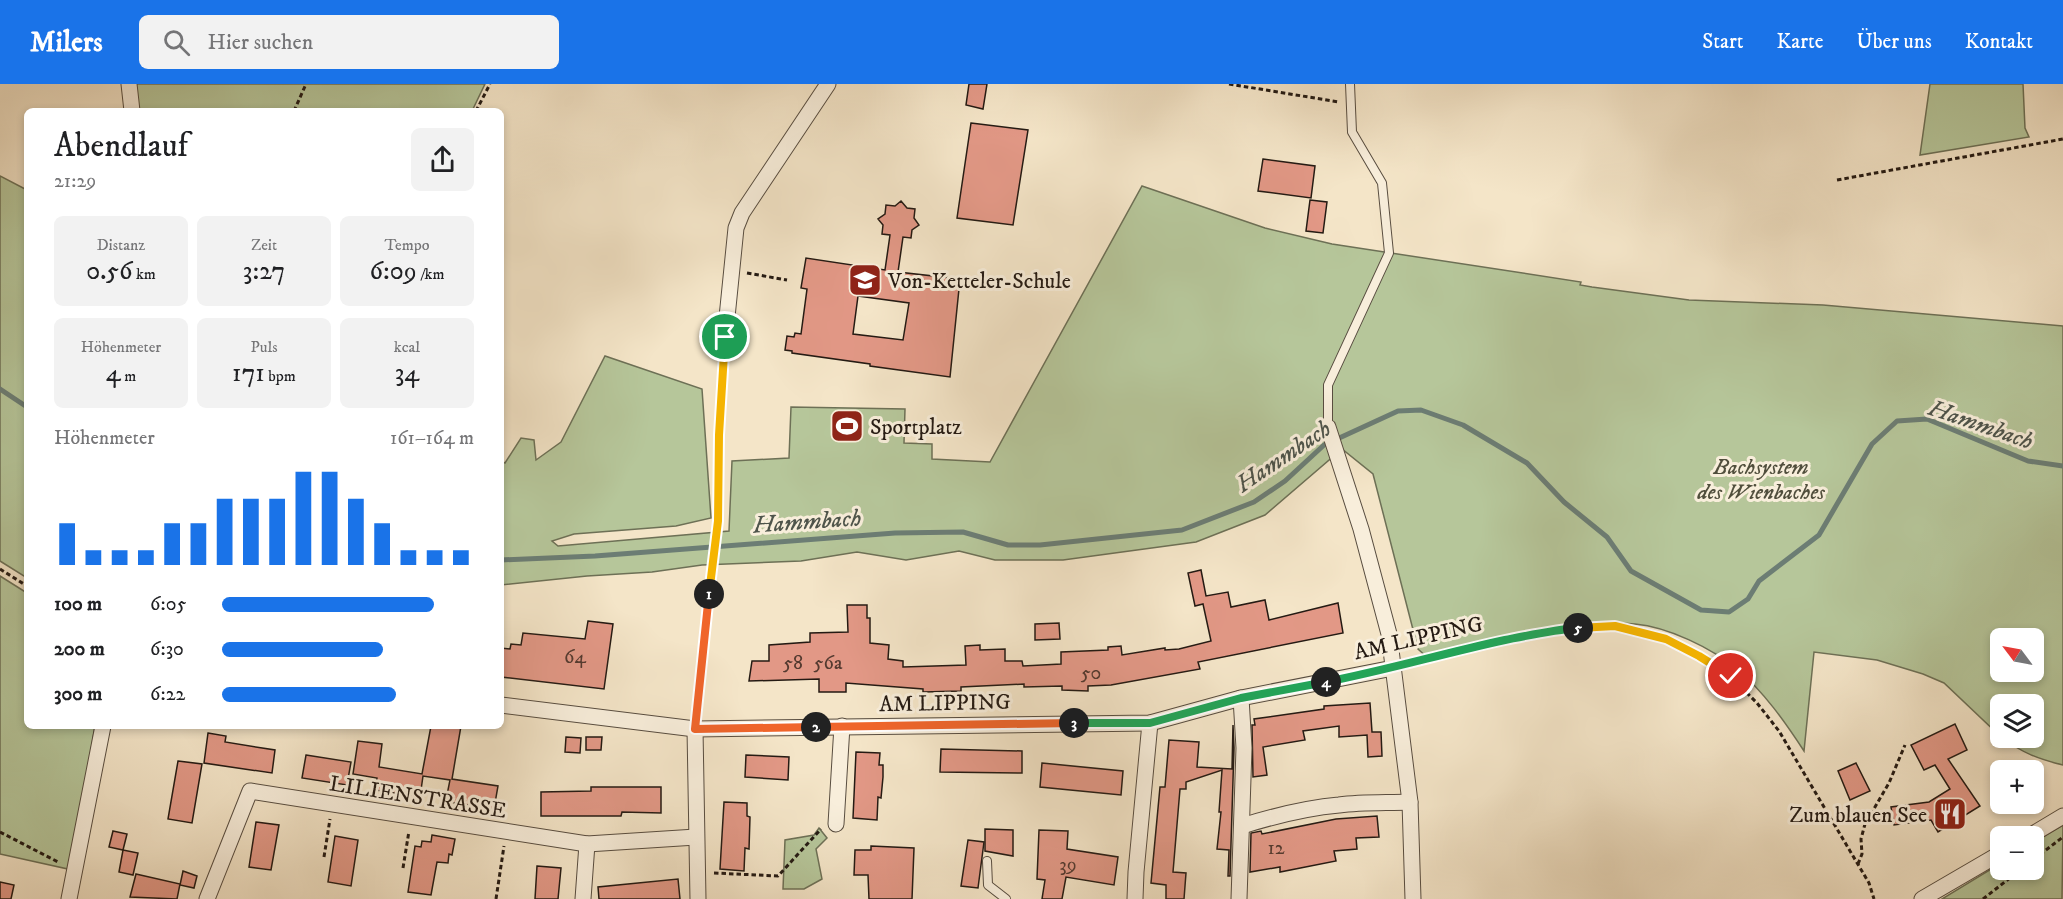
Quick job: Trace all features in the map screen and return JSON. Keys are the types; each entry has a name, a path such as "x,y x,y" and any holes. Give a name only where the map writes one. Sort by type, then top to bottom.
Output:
{"street":[{"path":"129,84 132,108"},
{"path":"725,337 736,228 742,213 828,84"},
{"path":"1328,427 1361,529 1389,634 1410,802 1413,899"},
{"name":"AM LIPPING","path":"504,705 695,729 1150,723 1241,698 1393,668"},
{"path":"1239,899 1244,748 1241,698"},
{"path":"1135,899 1150,723"},
{"path":"836,818 842,726"},
{"path":"69,899 102,729"},
{"path":"695,729 698,899"},
{"name":"LILIENSTRASSE","path":"207,899 250,791 587,844 696,837"},
{"path":"1242,826 1279,814 1340,804 1410,802"},
{"path":"2044,827 2063,816"},
{"path":"582,899 587,844"},
{"path":"1922,899 1990,859"}],"lane":[{"path":"1328,427 1328,385 1389,253 1382,183 1352,132 1350,84"},
{"path":"987,861 988,885 1006,899"}],"path":[{"path":"295,108 306,84"},
{"path":"478,108 490,84"},
{"path":"1229,84 1349,103"},
{"path":"1837,180 2063,139"},
{"path":"732,270 787,280"},
{"path":"695,729 718,521 719,435 725,337"},
{"path":"0,569 24,584"},
{"name":"AM LIPPING","path":"1393,668 1460,650 1556,630 1615,626 1666,639 1731,676 1758,703 1779,731 1858,864 1869,883 1874,899"},
{"path":"1858,864 1862,854 1861,839 1865,824 1889,783 1905,745"},
{"path":"324,857 332,805"},
{"path":"404,868 412,818"},
{"path":"697,872 778,876 836,818"},
{"path":"0,832 76,871"},
{"path":"495,899 506,833"},
{"path":"2044,851 2063,837"},
{"path":"1983,899 2007,880"}],"green space":[{"path":"134,84 485,84 473,108 137,108"},
{"path":"1930,84 2023,84 2025,128 2029,137 1920,155"},
{"path":"0,176 24,188 24,576 0,561"},
{"name":"Bachsystem des Wienbaches","path":"1142,186 1265,228 1332,244 1581,282 1580,285 1592,287 1689,300 1823,305 2063,326 2063,765 2017,748 2044,748 2044,694 1990,694 1990,727 1944,683 1877,660 1814,652 1804,751 1782,718 1738,670 1703,647 1661,629 1635,624 1585,624 1531,633 1428,658 1418,649 1373,474 1342,449 1265,515 1196,542 1063,560 995,560 959,551 906,560 857,552 801,561 702,565 652,572 504,585 504,462 521,438 534,440 536,460 561,442 605,356 702,389 711,518 676,526 574,534 552,541 558,546 729,531 732,461 789,458 791,407 905,409 904,443 932,444 932,459 990,462"},
{"path":"0,576 24,591 24,729 94,729 81,810 68,869 0,854"},
{"path":"2063,825 2062,899 1942,899 1990,870 1990,880 2044,880 2044,836"},
{"path":"819,828 827,838 816,849 822,879 804,889 783,889 785,840 814,835"}],"building":[{"path":"969,84 987,84 983,109 966,105"},
{"path":"971,123 1028,130 1013,225 957,218"},
{"path":"1263,159 1315,166 1311,198 1258,191"},
{"path":"1310,200 1327,202 1323,233 1306,231"},
{"name":"Von-Ketteler-Schule","path":"901,201 907,208 915,209 914,218 919,225 912,230 911,238 903,237 898,272 960,279 950,377 870,366 870,364 792,353 792,351 785,350 787,336 794,337 795,333 801,334 807,289 801,288 806,258 885,270 890,235 882,234 883,225 878,219 885,214 886,205 895,206","holes":["858,296 909,303 903,340 853,334"]},
{"path":"1201,570 1206,596 1228,592 1231,607 1265,600 1269,620 1338,603 1343,633 1198,662 1200,669 1111,685 1088,686 1088,691 1062,690 1062,686 1024,687 1024,684 961,687 961,691 923,692 923,689 846,683 846,692 819,692 819,679 749,681 752,661 769,661 769,645 810,642 810,633 848,632 847,605 867,605 867,618 870,618 870,643 889,645 888,659 903,661 903,667 966,665 965,646 980,645 980,650 1005,649 1005,661 1022,661 1023,666 1061,664 1061,652 1108,650 1108,647 1121,646 1122,655 1165,648 1165,650 1179,649 1211,641 1203,604 1195,606 1188,573"},
{"path":"588,621 613,624 604,689 504,677 504,648 510,649 511,644 521,645 523,633 585,639"},
{"path":"1059,623 1060,639 1035,640 1035,624"},
{"path":"1370,703 1372,732 1381,732 1382,756 1368,757 1367,735 1339,737 1339,726 1303,731 1305,740 1263,747 1267,775 1253,777 1252,725 1255,725 1254,719 1324,709 1324,706"},
{"path":"1955,724 1967,750 1948,759 1980,806 1938,832 1931,820 1894,825 1891,807 1929,802 1950,789 1935,765 1924,770 1911,745"},
{"path":"1233,725 1230,876 1228,876 1229,850 1217,849 1222,770 1186,782 1186,789 1180,789 1173,872 1186,873 1184,899 1166,899 1166,885 1151,883 1160,787 1165,787 1169,740 1199,742 1197,767 1232,769"},
{"path":"430,729 460,729 452,779 498,786 494,809 449,802 450,796 447,795 450,780 423,776 420,797 375,790 377,778 353,774 358,741 382,744 379,767 422,774"},
{"path":"208,733 226,736 225,742 275,750 272,773 204,763"},
{"path":"566,737 581,738 580,753 565,752"},
{"path":"586,737 602,737 601,750 586,750"},
{"path":"941,749 1022,751 1022,773 940,772"},
{"path":"856,752 880,753 879,765 883,765 883,777 881,798 878,797 877,820 853,818"},
{"path":"306,755 351,762 347,785 302,778"},
{"path":"746,755 789,757 788,780 745,777"},
{"path":"178,761 202,764 192,823 168,819"},
{"path":"1042,763 1123,771 1121,795 1040,787"},
{"path":"1856,763 1870,791 1850,800 1838,771"},
{"path":"591,787 661,787 661,813 622,812 621,816 541,816 541,792 591,791"},
{"path":"724,802 747,803 747,816 750,817 749,849 745,848 744,871 720,869"},
{"path":"1377,816 1379,837 1356,838 1357,849 1334,851 1336,861 1280,872 1280,867 1250,872 1251,833 1261,831 1262,834 1336,819"},
{"path":"256,822 279,825 271,870 249,867"},
{"path":"985,829 1013,830 1013,856 985,851"},
{"path":"1039,830 1068,831 1067,849 1118,857 1114,885 1066,877 1062,899 1042,899 1045,880 1037,879"},
{"path":"113,831 127,834 123,850 109,847"},
{"path":"432,835 455,839 452,855 449,854 448,863 437,862 431,895 408,892 415,846 421,847 422,841 431,842"},
{"path":"335,836 358,840 351,886 328,882"},
{"path":"968,840 984,842 978,888 961,886"},
{"path":"871,846 914,848 912,899 869,899 868,875 854,875 855,850 871,850"},
{"path":"123,850 138,853 133,875 119,872"},
{"path":"537,866 561,868 558,899 535,899"},
{"path":"183,871 197,876 194,888 180,885"},
{"path":"136,874 180,884 177,899 130,897"},
{"path":"678,879 680,899 599,899 598,887"},
{"path":"0,882 14,885 11,899 0,899"}],"waterway":[{"name":"Hammbach","path":"0,389 24,405"},
{"name":"Hammbach","path":"504,560 595,556 895,533 963,532 1008,545 1040,545 1182,530 1254,502 1285,481 1324,445 1398,411 1421,410 1463,425 1527,463 1564,502 1607,537 1631,571 1701,610 1729,612 1748,599 1759,581 1819,535 1872,444 1897,421 1927,419 2028,461 2063,466"}],"place":[{"name":"Von-Ketteler-Schule","path":"865,280"},
{"name":"Sportplatz","path":"847,426"},
{"name":"Zum blauen See","path":"1950,814"}],"route":[{"path":"725,337 719,435 718,521 695,729 1150,723 1241,698 1393,668 1460,650 1556,630 1615,626 1666,639 1731,676"}]}
